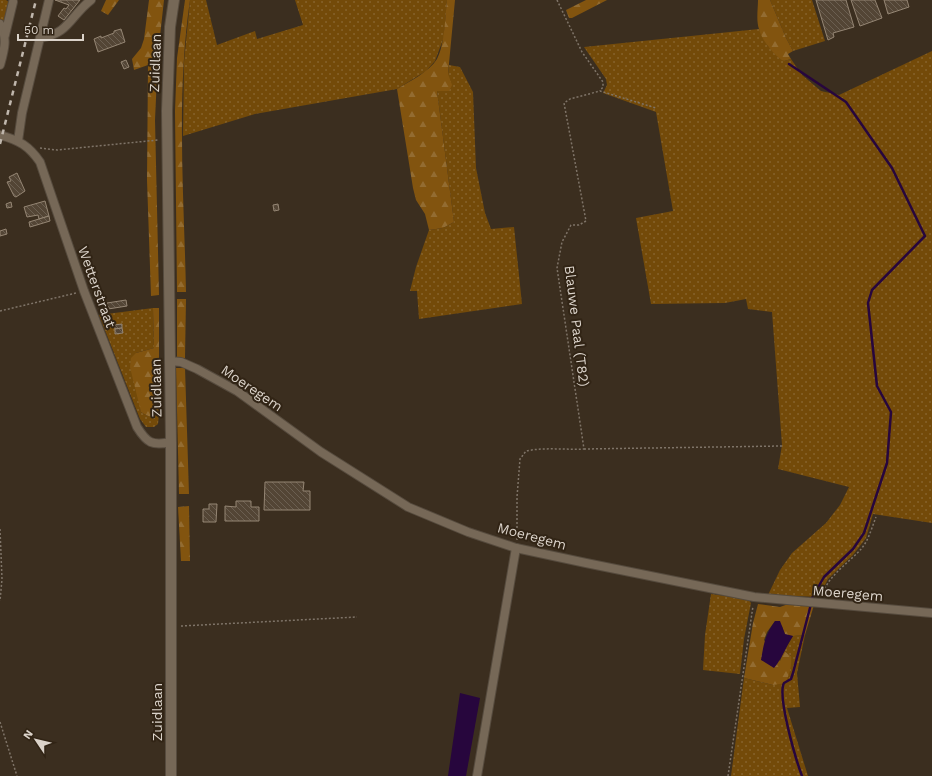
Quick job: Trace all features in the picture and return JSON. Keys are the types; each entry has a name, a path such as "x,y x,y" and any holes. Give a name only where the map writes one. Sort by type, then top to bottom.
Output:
{"main road":[{"name":"Zuidlaan","path":"171,776 171,442 168,139 170,28 174,0"}],"street":[{"path":"18,140 22,114 49,0"},
{"path":"40,38 49,37 62,30 67,26 76,13 91,0"},
{"path":"0,65 13,2"},
{"path":"0,24 5,36"},
{"name":"Wetterstraat","path":"0,135 18,140 33,152 40,162 84,291 137,427 144,438 152,443 160,444 171,442"},
{"name":"Moeregem","path":"169,361 181,362 197,369 237,391 321,452 408,507 468,532 516,548 754,597 932,613"},
{"path":"477,776 516,548"}],"path":[{"path":"557,0 582,52 603,82 603,87 600,91 656,108"},
{"name":"Blauwe Paal (T82)","path":"584,449 557,268 562,242 571,225 580,225 586,221 564,103 570,99 600,91"},
{"path":"27,147 58,150 168,139"},
{"path":"0,311 84,291"},
{"path":"516,548 520,459 526,451 538,448 568,450 782,446"},
{"path":"820,603 823,591 830,580 863,547 876,517"},
{"path":"0,529 2,579 0,601"},
{"path":"728,776 754,597"},
{"path":"171,627 357,617"},
{"path":"0,722 17,776"}],"shaded area":[{"path":"0,0 6,0 9,2 10,6 5,29 0,22"},
{"path":"190,0 206,0 217,45 255,31 257,39 303,25 295,0 447,0 444,37 435,61 426,71 397,89 255,114 183,136 184,62"},
{"path":"770,0 812,0 825,41 793,51"},
{"path":"759,29 768,46 784,61 791,59 802,75 821,91 839,95 932,51 932,523 873,514 866,538 853,555 828,579 819,597 768,595 780,570 792,553 826,523 840,505 849,487 778,469 782,445 772,312 748,309 746,299 725,303 651,304 636,218 673,211 656,112 603,93 607,85 606,79 584,47"},
{"path":"449,65 460,67 473,92 476,168 485,213 491,229 514,227 522,304 419,319 417,291 410,291 416,267 429,230 443,228 454,222 437,91 448,74"},
{"path":"153,308 154,348 136,353 141,412 150,416 159,414 158,424 154,427 146,427 140,419 99,315"},
{"path":"711,594 748,599 751,603 744,639 740,674 703,670 705,635"},
{"path":"775,621 780,621 785,634 793,636 774,668 761,660 765,639"},
{"path":"805,635 797,673 800,707 787,708 808,776 731,776 744,678 773,685 791,656 784,651 793,636"},
{"path":"460,693 480,698 466,776 448,776"}],"green space":[{"path":"106,0 119,0 108,15 101,11"},
{"path":"149,0 164,0 158,54 155,120 159,295 151,296 147,180 148,65 134,70 132,59 141,48 144,39"},
{"path":"185,0 190,0 183,72 182,109 186,292 177,292 175,111 177,58"},
{"path":"447,0 455,0 448,74 452,85 449,91 437,91 454,222 443,228 429,230 425,214 416,200 413,188 397,89 424,72 434,64 437,59 442,46"},
{"path":"586,0 607,0 572,18 569,18 566,10"},
{"path":"758,0 770,0 793,51 788,54 791,59 784,61 780,59 762,38 757,14"},
{"path":"177,299 186,299 185,358 177,358"},
{"path":"153,308 159,308 159,414 148,416 141,412 130,367 131,358 136,353 154,348"},
{"path":"176,368 185,368 189,494 179,494"},
{"path":"189,506 190,561 181,561 178,507"},
{"path":"791,603 814,605 805,635 785,635 782,626 775,621 767,632 764,640 780,661 784,651 791,656 790,670 785,683 773,685 744,678 753,623 758,604 780,607"}],"building":[{"path":"55,0 80,0 64,20 58,16 64,8 66,9 69,5"},
{"path":"816,0 846,0 854,27 833,33 834,37 828,40"},
{"path":"851,0 875,0 882,18 860,26"},
{"path":"884,0 907,0 909,7 888,14"},
{"path":"121,29 125,42 98,52 94,39 101,36 101,38"},
{"path":"126,60 129,67 124,69 121,62"},
{"path":"17,173 25,191 16,197 14,196 7,182 11,181 9,177"},
{"path":"45,201 49,216 39,219 38,215 27,217 24,207"},
{"path":"11,202 12,207 7,208 6,204"},
{"path":"278,204 279,210 274,211 273,205"},
{"path":"49,216 50,221 30,227 29,222"},
{"path":"6,229 7,234 0,236 0,231"},
{"path":"126,300 127,306 108,309 107,303"},
{"path":"122,324 122,328 115,329 114,325"},
{"path":"122,328 123,333 115,334 115,329"},
{"path":"265,482 304,482 303,491 310,491 310,510 264,510"},
{"path":"236,501 251,501 251,507 259,507 259,521 225,521 225,506 236,507"},
{"path":"209,504 217,504 216,522 203,522 203,509 209,509"}],"waterway":[{"path":"789,64 846,102 892,168 925,236 872,290 868,303 877,386 891,412 887,463 864,533 853,549 824,577 812,598"},
{"path":"802,776 788,728 783,701 783,690 784,683 791,679 793,673 811,604"}],"railway":[{"path":"0,144 36,0"}]}
